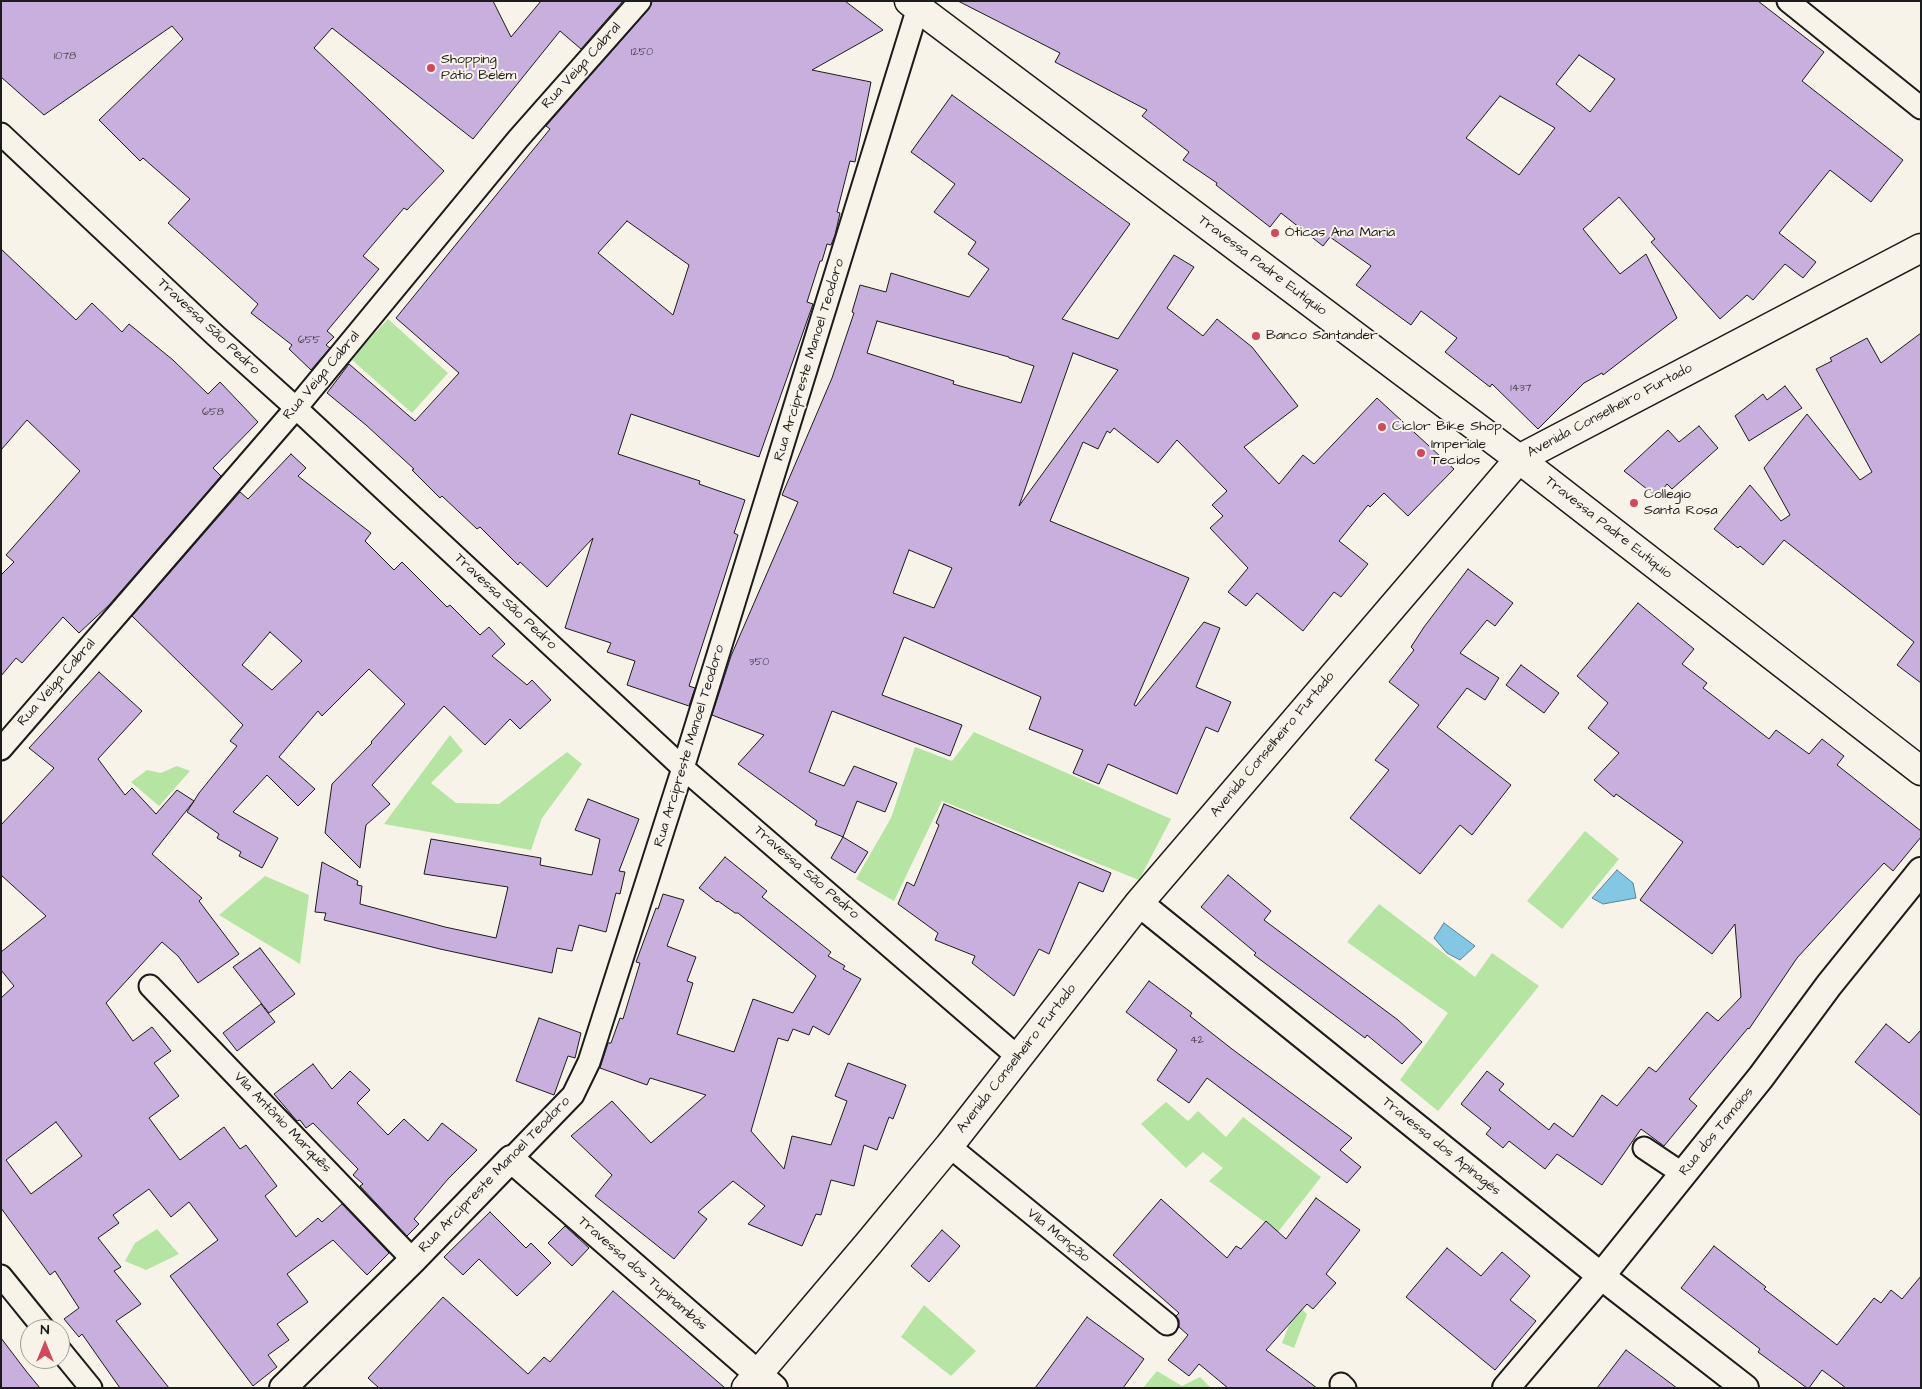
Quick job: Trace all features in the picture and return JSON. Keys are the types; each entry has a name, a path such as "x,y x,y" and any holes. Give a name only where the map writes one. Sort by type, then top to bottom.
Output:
{"main road":[{"name":"Travessa Padre Eutíquio","path":"916,3 1519,459 1921,771"},
{"name":"Avenida Conselheiro Furtado","path":"759,1383 868,1244 1020,1058 1139,903 1519,459 1921,248"}],"street":[{"name":"Rua Veiga Cabral","path":"1,748 296,408 518,139 640,1"},
{"path":"1788,1 1921,108"},
{"name":"Rua Arcipreste Manoel Teodoro","path":"283,1388 413,1260 573,1095 589,1062 683,768 916,3"},
{"name":"Travessa São Pedro","path":"1,134 216,336 683,768 1020,1058"},
{"name":"Rua dos Tamoios","path":"1506,1388 1601,1276 1683,1174 1761,1076 1829,985 1921,871"},
{"name":"Travessa dos Apinagés","path":"1139,903 1601,1276 1745,1388"},
{"name":"Vila Antônio Marquês","path":"150,986 413,1260"},
{"name":"Vila Monção","path":"949,1146 1167,1324"},
{"path":"1644,1148 1683,1174"},
{"name":"Travessa dos Tupinambás","path":"511,1159 759,1383"},
{"path":"1,1276 36,1319"},
{"path":"70,1362 91,1388"}],"green space":[{"path":"388,319 448,373 412,413 351,359"},
{"path":"974,732 1171,819 1139,880 942,801 894,901 856,879 891,818 915,747 952,761"},
{"path":"450,735 463,751 431,783 456,803 499,804 567,752 582,764 542,818 531,850 384,824"},
{"path":"177,766 190,771 159,806 131,782 147,770 161,773"},
{"path":"1585,831 1619,859 1562,929 1527,901"},
{"path":"265,876 309,895 300,964 219,915"},
{"path":"1379,904 1475,977 1492,953 1539,986 1438,1111 1400,1080 1448,1013 1347,942"},
{"path":"1166,1102 1188,1121 1198,1111 1226,1137 1243,1117 1321,1177 1278,1232 1209,1181 1223,1168 1203,1152 1186,1168 1141,1124"},
{"path":"157,1229 179,1254 146,1270 125,1261 135,1243"},
{"path":"1292,1300 1307,1314 1294,1348 1282,1343 1291,1320"},
{"path":"924,1305 976,1351 951,1376 901,1337"},
{"path":"1157,1371 1182,1386 1200,1377 1211,1388 1143,1388"}],"water":[{"path":"1617,870 1633,883 1636,898 1603,904 1592,898"},
{"path":"1444,923 1475,946 1460,960 1447,953 1434,938"}],"building":[{"path":"1,1 493,1 511,37 541,1 623,1 581,49 560,31 473,139 332,28 314,48 444,171 407,210 404,208 363,256 379,269 327,331 334,337 326,345 330,348 311,370 289,349 292,345 251,313 258,304 168,223 190,199 143,158 140,161 99,120 183,39 172,26 44,115 1,77"},
{"path":"652,1 845,1 883,30 812,70 871,82 855,162 850,161 837,212 840,213 835,235 831,245 827,244 822,261 820,261 807,302 813,304 759,457 631,414 618,454 700,481 699,484 745,500 734,533 738,535 689,686 695,688 689,706 627,685 635,661 607,652 611,643 565,628 593,538 547,587 520,562 518,565 480,527 477,529 442,496 440,498 412,470 414,469 366,425 327,393 349,364 415,421 459,373 396,318 550,129 546,126 649,9","holes":["627,221 689,265 673,315 598,253"]},
{"path":"958,1 1758,1 1824,52 1802,81 1903,160 1871,202 1830,170 1779,233 1816,262 1803,278 1785,264 1753,300 1747,295 1720,319 1651,242 1655,239 1619,197 1583,229 1620,274 1646,254 1677,318 1603,375 1602,373 1584,383 1538,429 1492,384 1490,387 1445,352 1457,338 1421,311 1411,325 1356,285 1371,266 1330,237 1323,246 1281,213 1270,227 1216,185 1217,183 1183,160 1189,152 1142,116 1147,110 1055,62 1060,53","holes":["1579,55 1615,79 1590,112 1556,84","1500,96 1555,128 1519,175 1466,138"]},
{"path":"952,95 1130,224 1062,319 1118,339 1174,255 1194,267 1167,308 1203,336 1217,319 1252,347 1298,406 1244,447 1279,484 1303,455 1314,464 1377,398 1454,469 1408,516 1384,493 1370,507 1368,505 1339,541 1368,564 1341,597 1334,592 1303,631 1257,593 1246,606 1228,592 1248,568 1210,528 1223,516 1212,505 1227,491 1177,440 1158,463 1114,428 1110,433 1107,431 1098,449 1083,442 1050,521 1189,578 1134,705 1136,706 1204,622 1220,628 1196,687 1231,702 1218,732 1206,727 1177,794 1108,764 1099,784 1073,773 1083,750 1029,729 1041,697 904,637 882,695 962,725 950,756 832,711 809,772 844,786 854,766 897,783 885,812 857,801 843,837 815,825 817,821 738,764 764,735 712,715 731,656 798,502 782,495 832,378 854,313 852,312 860,285 886,292 891,273 969,297 989,269 968,254 976,242 934,212 955,184 911,152","holes":["877,321 1009,357 1034,366 1021,403 953,384 954,381 867,353","1073,353 1118,370 1019,506","909,550 952,568 934,608 893,593"]},
{"path":"1,249 76,320 92,303 122,332 129,324 173,360 208,394 220,382 258,422 213,468 221,476 109,605 79,633 63,617 22,663 16,658 1,676 1,575 14,562 6,555 80,471 27,420 1,450"},
{"path":"1921,333 1921,683 1897,665 1914,642 1784,540 1763,565 1740,546 1738,548 1714,529 1750,485 1781,521 1790,515 1764,468 1807,414 1860,480 1872,472 1816,369 1832,361 1830,358 1867,338 1881,363"},
{"path":"1785,386 1802,408 1749,441 1735,416 1763,394 1767,400"},
{"path":"1699,426 1718,448 1672,489 1667,484 1657,497 1624,471 1668,430 1679,442"},
{"path":"291,454 306,468 298,476 371,533 365,541 394,570 402,562 447,607 450,605 480,635 489,627 505,644 492,656 527,685 532,680 551,700 520,729 510,719 485,745 444,706 372,785 390,804 366,825 360,868 325,833 332,784 372,743 405,704 369,669 322,716 318,711 279,757 315,789 298,806 267,775 233,812 278,838 262,868 239,856 241,852 217,838 219,834 187,812 199,793 237,746 230,741 243,725 132,616 240,492 248,499","holes":["270,632 302,661 272,690 242,665"]},
{"path":"1468,569 1513,603 1495,626 1487,620 1460,653 1499,678 1485,700 1467,688 1437,727 1511,785 1472,835 1460,825 1420,874 1350,818 1389,770 1375,760 1419,705 1389,682 1414,650 1411,647 1424,627"},
{"path":"1638,603 1694,649 1682,664 1707,683 1703,688 1769,739 1776,730 1809,754 1822,739 1844,756 1837,765 1921,831 1921,837 1893,871 1884,863 1797,958 1749,1029 1689,1099 1697,1106 1664,1146 1641,1129 1602,1185 1557,1154 1545,1169 1509,1141 1503,1148 1486,1134 1491,1128 1461,1104 1487,1071 1504,1084 1499,1090 1549,1130 1554,1123 1573,1137 1602,1095 1617,1106 1649,1067 1656,1072 1707,1012 1718,1021 1741,997 1735,924 1712,954 1640,900 1683,842 1616,794 1614,797 1594,780 1619,753 1588,728 1608,703 1577,676"},
{"path":"1521,665 1559,693 1544,713 1506,685"},
{"path":"99,672 142,711 98,759 125,795 132,788 156,814 177,790 194,801 152,854 202,898 199,901 239,954 198,983 178,956 162,942 106,1003 133,1041 152,1027 171,1051 154,1063 179,1096 149,1118 180,1160 224,1127 240,1149 246,1145 277,1186 265,1196 296,1237 318,1218 322,1222 342,1204 389,1253 367,1275 333,1240 287,1274 308,1302 277,1324 289,1340 268,1355 277,1367 253,1386 170,1276 218,1240 189,1202 171,1217 149,1189 113,1215 119,1223 98,1238 121,1267 114,1271 141,1304 116,1321 169,1388 120,1388 82,1334 79,1337 70,1326 70,1319 64,1319 79,1308 55,1271 50,1275 1,1208 1,998 14,986 1,970 1,952 46,916 1,875 1,825 54,768 29,748","holes":["56,1122 82,1156 31,1194 6,1160"]},
{"path":"588,799 639,819 619,871 625,872 620,894 616,893 606,932 579,925 572,951 557,948 552,973 440,949 324,920 326,913 315,912 322,862 358,881 357,885 362,886 360,904 445,927 496,938 508,887 424,874 431,839 541,858 540,865 592,875 600,839 575,830"},
{"path":"944,804 1111,873 1103,892 1079,882 1049,954 1039,949 1014,996 972,963 975,956 935,940 938,933 898,904 907,882 914,886 939,825 936,823"},
{"path":"843,837 868,852 855,873 831,858"},
{"path":"725,857 767,891 762,897 831,952 828,956 845,966 843,969 861,979 829,1035 813,1026 809,1035 793,1029 788,1041 778,1038 751,1131 784,1169 792,1136 831,1145 847,1101 835,1096 848,1063 906,1085 893,1119 889,1117 877,1150 864,1145 854,1186 831,1180 821,1215 816,1214 802,1246 748,1224 765,1206 733,1181 698,1212 707,1219 674,1259 595,1196 612,1175 571,1136 612,1101 651,1143 706,1095 650,1078 647,1085 600,1068 608,1043 611,1043 620,1018 623,1019 640,963 636,962 663,894 684,900 667,946 696,957 687,981 693,983 677,1034 734,1052 753,999 793,1013 816,976 738,913 717,902 699,888"},
{"path":"1228,875 1271,911 1264,920 1398,1020 1422,1042 1402,1064 1367,1035 1365,1038 1254,955 1256,953 1201,907"},
{"path":"260,948 295,994 269,1013 233,967"},
{"path":"1149,981 1192,1013 1190,1016 1232,1049 1352,1138 1340,1150 1361,1167 1347,1183 1207,1078 1189,1103 1157,1080 1177,1050 1126,1012"},
{"path":"261,1004 275,1022 237,1051 223,1033"},
{"path":"539,1018 581,1033 575,1058 568,1056 554,1095 516,1081"},
{"path":"1886,1024 1909,1043 1921,1030 1921,1116 1855,1062"},
{"path":"313,1064 332,1089 350,1071 370,1090 357,1103 388,1135 404,1119 428,1141 442,1123 477,1150 448,1179 414,1219 419,1224 407,1236 360,1186 363,1184 353,1175 358,1169 313,1123 306,1128 300,1120 297,1121 274,1094"},
{"path":"1316,1198 1360,1230 1326,1274 1336,1283 1313,1309 1307,1304 1266,1350 1317,1388 1228,1388 1199,1364 1189,1376 1168,1360 1188,1335 1179,1327 1179,1320 1176,1316 1179,1313 1113,1255 1161,1199 1227,1258 1236,1246 1241,1249 1266,1221 1286,1239"},
{"path":"490,1212 526,1248 531,1243 551,1263 517,1296 479,1259 463,1275 444,1257"},
{"path":"565,1226 589,1248 572,1266 548,1243"},
{"path":"942,1230 960,1246 929,1282 911,1266"},
{"path":"1714,1246 1766,1287 1764,1289 1837,1345 1874,1298 1881,1303 1891,1290 1902,1299 1921,1276 1921,1388 1846,1388 1822,1370 1809,1388 1807,1388 1758,1352 1760,1349 1681,1288"},
{"path":"1447,1248 1481,1276 1502,1252 1530,1276 1510,1300 1536,1321 1495,1370 1406,1297"},
{"path":"613,1291 725,1388 379,1388 368,1378 443,1297 528,1374 544,1357 550,1362"},
{"path":"1087,1317 1144,1359 1123,1388 1035,1388"},
{"path":"1,1338 20,1363 20,1369 24,1369 40,1388 1,1388"},
{"path":"1626,1350 1677,1388 1597,1388"}],"place":[{"name":"Shopping Pátio Belém","path":"431,68"},
{"name":"Óticas Ana Maria","path":"1275,233"},
{"name":"Banco Santander","path":"1256,336"},
{"name":"Ciclor Bike Shop","path":"1382,427"},
{"name":"Imperiale Tecidos","path":"1421,453"},
{"name":"Collegio Santa Rosa","path":"1634,503"}]}
